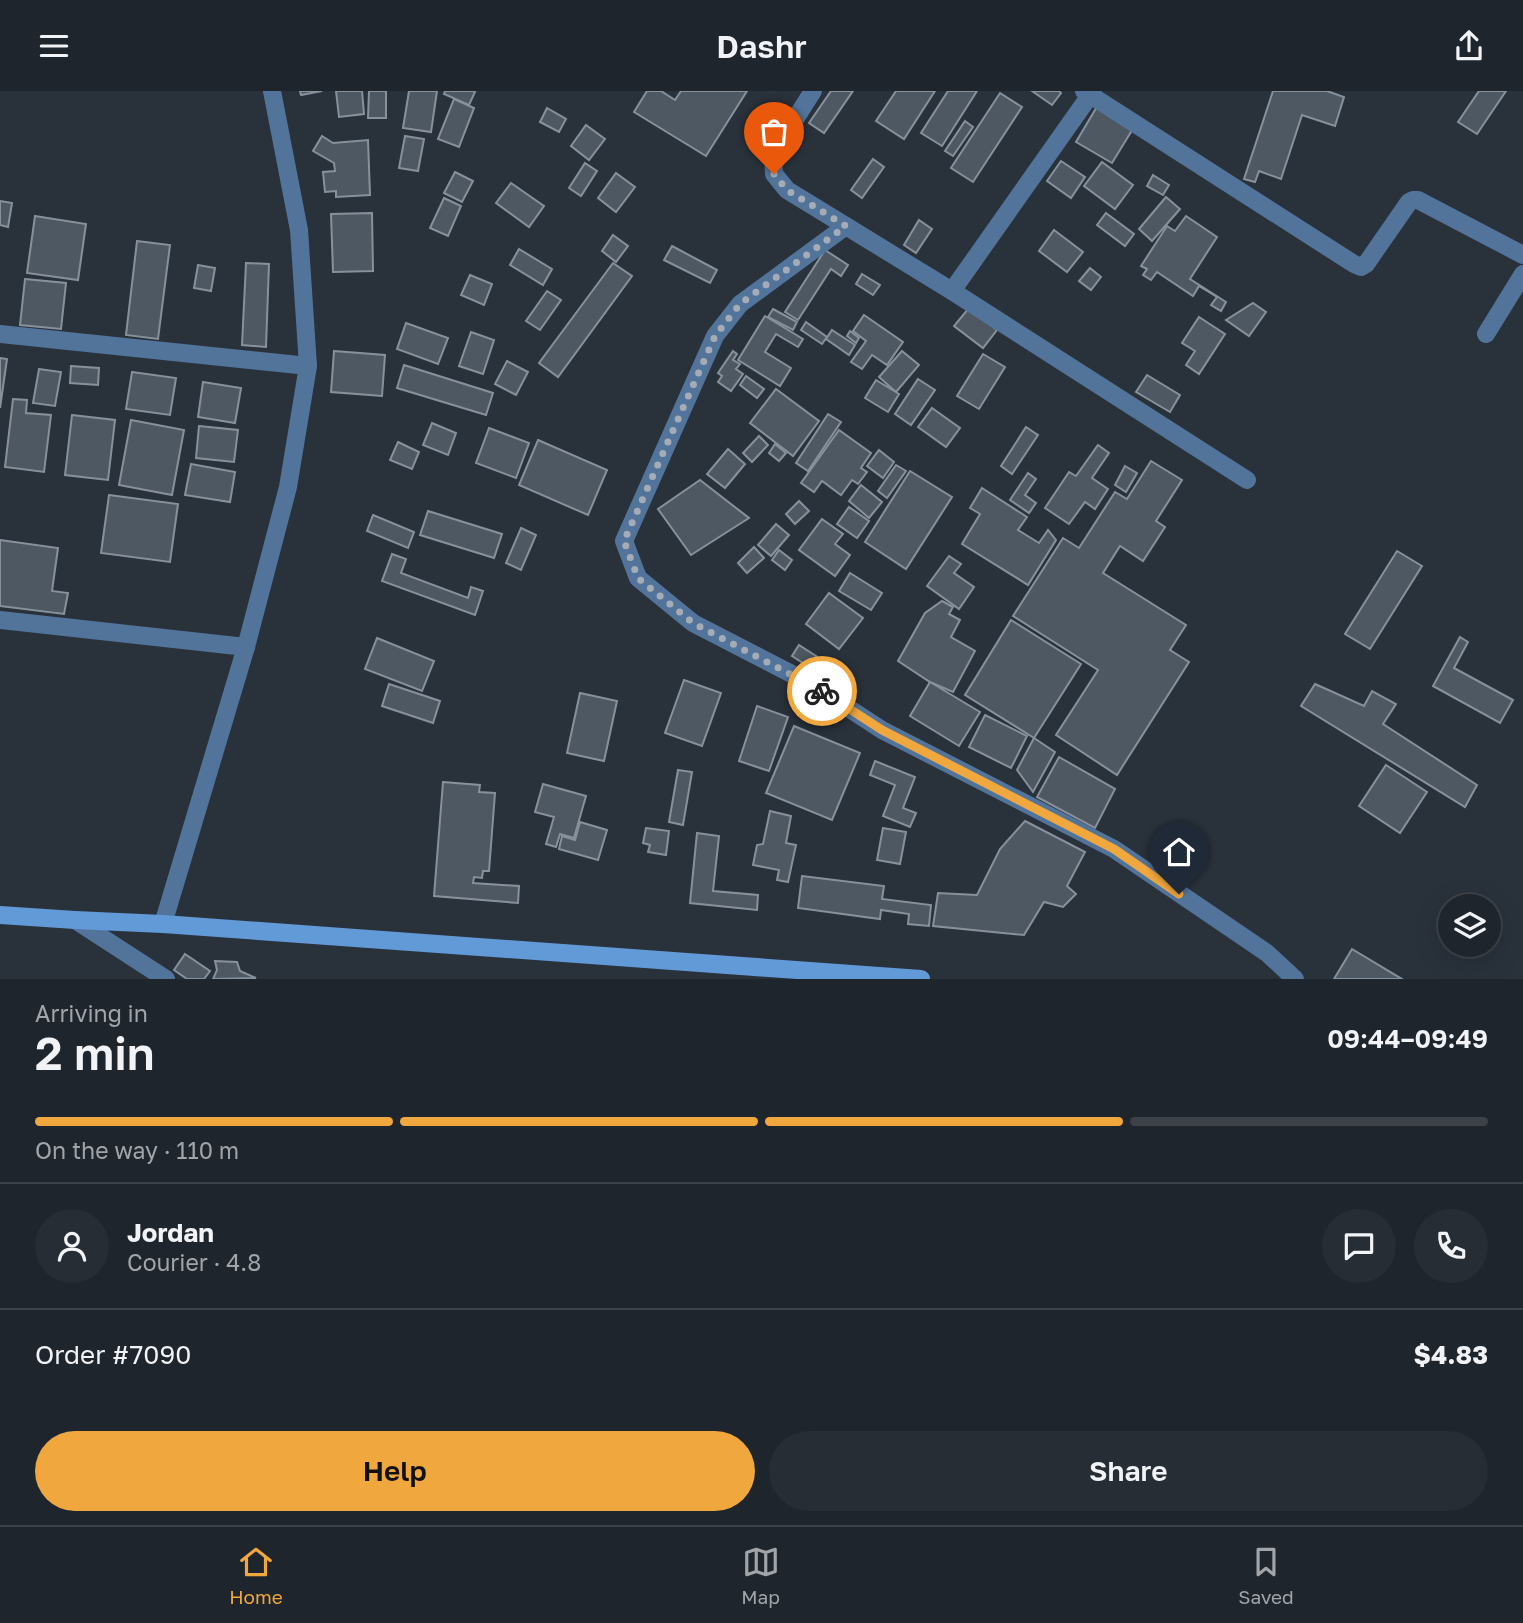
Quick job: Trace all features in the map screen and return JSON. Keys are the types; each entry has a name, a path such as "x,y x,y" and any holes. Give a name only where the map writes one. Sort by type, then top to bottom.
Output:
{"main road":[{"path":"0,915 163,924 920,979"}],"street":[{"path":"163,924 246,647 288,487 308,366 299,230 272,91"},
{"path":"813,91 773,154 774,174 787,190 952,291 1247,480"},
{"path":"952,291 1089,92 1361,267 1366,264 1413,199 1523,255"},
{"path":"846,226 740,304 715,336 624,541 638,578 693,623 813,685 882,730 1114,849 1267,953 1295,979"},
{"path":"1486,334 1523,274"},
{"path":"0,334 308,366"},
{"path":"0,620 246,647"},
{"path":"75,920 166,979"}],"building":[{"path":"300,91 322,91 301,95"},
{"path":"336,91 362,91 364,114 339,117"},
{"path":"369,91 386,91 386,118 368,118"},
{"path":"409,91 437,91 431,132 403,128"},
{"path":"445,91 475,92 469,105 444,94"},
{"path":"647,91 661,91 675,100 681,91 747,91 706,156 634,112"},
{"path":"831,91 853,91 824,133 809,123"},
{"path":"896,91 935,91 904,139 876,121"},
{"path":"948,91 977,91 942,146 921,133"},
{"path":"1032,91 1059,91 1061,93 1052,105"},
{"path":"1273,91 1327,91 1344,97 1335,126 1302,115 1281,179 1259,171 1255,182 1244,179"},
{"path":"1479,91 1506,91 1477,134 1458,122"},
{"path":"1000,93 1022,107 973,182 951,168"},
{"path":"454,99 474,108 459,147 438,139"},
{"path":"1098,105 1134,127 1112,163 1076,142"},
{"path":"547,108 566,119 559,132 540,122"},
{"path":"965,121 973,127 953,156 945,151"},
{"path":"586,125 605,139 589,160 571,146"},
{"path":"322,136 333,143 368,140 370,195 336,197 336,191 325,192 323,172 335,171 334,163 313,151"},
{"path":"405,136 424,139 418,171 399,168"},
{"path":"873,159 884,167 862,198 851,190"},
{"path":"1061,161 1085,177 1071,198 1047,181"},
{"path":"1102,162 1133,185 1115,209 1084,186"},
{"path":"585,163 597,171 581,196 569,188"},
{"path":"455,172 473,181 462,202 444,193"},
{"path":"616,173 635,187 616,212 598,198"},
{"path":"1153,175 1169,185 1163,195 1147,186"},
{"path":"511,183 544,206 529,227 496,203"},
{"path":"1166,197 1180,209 1152,241 1139,229"},
{"path":"444,198 461,206 448,236 430,228"},
{"path":"0,201 12,203 8,227 0,225"},
{"path":"372,213 373,271 333,272 331,214"},
{"path":"1106,213 1134,234 1125,246 1097,225"},
{"path":"35,216 86,224 78,280 27,273"},
{"path":"1186,216 1217,237 1190,279 1226,302 1221,311 1211,305 1217,297 1199,286 1193,296 1157,272 1151,280 1143,275 1147,269 1141,266 1167,226 1175,231"},
{"path":"919,220 932,229 916,253 904,245"},
{"path":"1054,230 1083,252 1067,272 1039,251"},
{"path":"613,235 628,246 616,262 602,251"},
{"path":"137,241 170,245 158,339 126,335"},
{"path":"672,246 717,270 710,283 664,260"},
{"path":"519,249 552,269 543,285 510,265"},
{"path":"825,250 848,265 841,276 831,269 798,320 785,312"},
{"path":"246,263 269,264 266,347 242,345"},
{"path":"613,263 632,276 558,377 539,363"},
{"path":"198,265 215,268 211,291 194,288"},
{"path":"1090,268 1101,277 1091,290 1079,281"},
{"path":"862,274 880,285 873,295 856,284"},
{"path":"470,275 492,284 484,305 461,295"},
{"path":"25,279 66,283 61,329 20,325"},
{"path":"547,291 561,300 540,330 526,321"},
{"path":"1253,303 1266,312 1249,336 1226,320"},
{"path":"969,308 997,330 983,348 954,326"},
{"path":"773,309 797,322 793,330 768,317"},
{"path":"864,315 903,342 887,365 872,355 862,369 851,362 866,341 853,331"},
{"path":"765,316 803,339 798,347 776,334 765,352 791,368 780,386 738,360"},
{"path":"1199,317 1225,334 1199,374 1186,365 1195,351 1182,343"},
{"path":"806,322 827,337 822,344 801,330"},
{"path":"406,323 448,338 438,364 397,349"},
{"path":"832,330 855,345 849,355 826,339"},
{"path":"850,331 859,338 856,343 847,336"},
{"path":"471,332 494,340 483,374 459,366"},
{"path":"334,351 385,355 382,396 331,392"},
{"path":"733,351 737,354 733,360 740,364 736,369 743,374 731,391 718,382 722,376 718,373"},
{"path":"902,351 919,365 896,392 879,377"},
{"path":"983,354 1005,367 979,409 957,396"},
{"path":"0,358 7,359 0,408"},
{"path":"507,361 528,372 516,395 495,384"},
{"path":"404,365 493,393 486,415 397,388"},
{"path":"71,366 99,368 98,385 70,383"},
{"path":"39,369 61,372 55,406 33,403"},
{"path":"132,372 176,378 170,415 126,409"},
{"path":"1147,375 1180,395 1170,412 1136,392"},
{"path":"746,376 764,389 757,398 740,385"},
{"path":"918,379 935,390 911,425 895,414"},
{"path":"876,380 899,394 888,412 865,398"},
{"path":"203,382 241,388 235,423 198,417"},
{"path":"776,389 819,421 793,456 750,423"},
{"path":"13,399 27,400 26,413 51,415 44,472 5,467"},
{"path":"932,408 960,428 946,447 918,427"},
{"path":"828,414 841,422 808,471 796,463"},
{"path":"72,415 115,420 108,480 65,475"},
{"path":"131,420 184,430 172,495 119,485"},
{"path":"432,423 456,433 448,455 423,445"},
{"path":"199,426 238,430 234,462 196,458"},
{"path":"1026,427 1038,435 1012,474 1001,466"},
{"path":"489,428 529,443 516,478 476,463"},
{"path":"839,430 871,453 861,468 867,472 858,484 852,480 841,495 822,481 814,492 801,483"},
{"path":"759,436 768,445 752,462 743,453"},
{"path":"538,440 607,470 588,515 519,485"},
{"path":"398,442 419,452 412,469 390,460"},
{"path":"775,444 786,453 779,461 769,453"},
{"path":"1098,445 1109,453 1092,478 1108,489 1095,509 1085,502 1069,524 1045,508 1069,472 1076,476"},
{"path":"728,449 745,464 725,488 707,474"},
{"path":"879,450 894,462 883,478 867,466"},
{"path":"1151,461 1182,480 1156,521 1165,527 1143,561 1120,546 1103,573 1186,625 1170,650 1189,662 1117,775 1056,735 1098,670 1013,616 1063,538 1079,548 1115,492 1127,499"},
{"path":"191,464 235,472 230,502 185,495"},
{"path":"896,465 906,471 887,498 878,491"},
{"path":"1125,466 1137,473 1126,492 1115,485"},
{"path":"910,471 952,497 906,569 865,542"},
{"path":"1028,473 1036,479 1025,495 1036,503 1029,513 1010,500"},
{"path":"700,480 749,518 691,555 658,509"},
{"path":"861,485 882,502 869,518 849,501"},
{"path":"982,488 1027,517 1018,530 1039,543 1048,530 1056,540 1028,585 962,544 980,514 970,508"},
{"path":"109,495 178,504 170,562 101,553"},
{"path":"799,501 809,511 795,524 786,514"},
{"path":"849,507 869,521 857,538 837,524"},
{"path":"428,511 502,534 494,558 420,535"},
{"path":"373,515 414,532 408,548 367,531"},
{"path":"822,519 843,534 835,544 850,555 835,576 799,550"},
{"path":"776,524 789,535 771,556 758,545"},
{"path":"521,528 536,535 521,570 506,563"},
{"path":"0,540 58,548 52,591 68,593 64,614 0,606"},
{"path":"754,547 764,558 747,573 738,563"},
{"path":"779,550 792,560 785,570 772,560"},
{"path":"1397,551 1422,566 1370,649 1345,634"},
{"path":"392,554 406,559 401,573 468,598 471,587 483,591 475,615 382,581"},
{"path":"949,556 961,564 954,573 974,587 959,609 927,586"},
{"path":"850,573 882,593 871,610 839,591"},
{"path":"829,593 863,618 839,649 806,624"},
{"path":"942,601 953,607 949,614 960,620 951,637 975,651 953,692 930,682 898,661 925,613"},
{"path":"1011,620 1081,664 1034,738 965,695"},
{"path":"1460,637 1468,642 1454,668 1513,700 1500,723 1433,686"},
{"path":"377,638 434,661 422,691 365,669"},
{"path":"799,645 841,672 834,683 792,656"},
{"path":"684,680 721,693 702,746 665,733"},
{"path":"930,682 980,712 959,746 910,716"},
{"path":"389,684 440,701 433,723 382,706"},
{"path":"1315,684 1364,706 1372,691 1396,704 1383,724 1477,785 1465,807 1301,706"},
{"path":"580,693 617,701 604,761 567,753"},
{"path":"757,706 788,717 769,771 739,761"},
{"path":"985,715 1027,736 1011,768 969,747"},
{"path":"794,726 860,753 832,820 766,793"},
{"path":"1034,738 1055,752 1033,792 1017,770"},
{"path":"1059,757 1115,789 1095,828 1037,797"},
{"path":"875,761 915,777 903,808 916,813 910,827 883,816 895,785 870,775"},
{"path":"1386,765 1427,792 1400,833 1359,806"},
{"path":"678,770 692,772 683,825 669,822"},
{"path":"443,782 480,785 479,792 495,793 489,871 483,871 482,878 474,877 473,883 519,886 518,903 434,896"},
{"path":"543,784 586,796 574,838 560,834 556,847 546,844 554,817 535,812"},
{"path":"770,811 791,816 786,843 796,845 788,882 777,880 779,870 753,865 757,845 763,844"},
{"path":"1025,821 1085,852 1067,886 1076,894 1063,907 1044,902 1024,935 933,926 938,893 977,895 1000,849"},
{"path":"580,822 607,830 598,860 559,849 562,836 575,840"},
{"path":"646,828 669,831 666,855 648,852 650,845 643,843"},
{"path":"883,828 906,832 900,864 877,860"},
{"path":"697,833 719,836 713,891 758,895 757,910 690,903"},
{"path":"802,876 884,886 882,899 931,905 929,926 908,924 909,914 881,910 880,919 798,908"},
{"path":"1352,949 1402,979 1334,979"},
{"path":"185,954 210,971 204,979 187,979 174,970"},
{"path":"215,961 237,962 240,971 256,978 213,979 217,970"}],"way so far":[{"path":"774,174 787,190 846,226 740,304 715,336 624,541 638,578 693,623 822,691"}],"route":[{"path":"822,691 882,730 1114,849 1179,894"}]}
